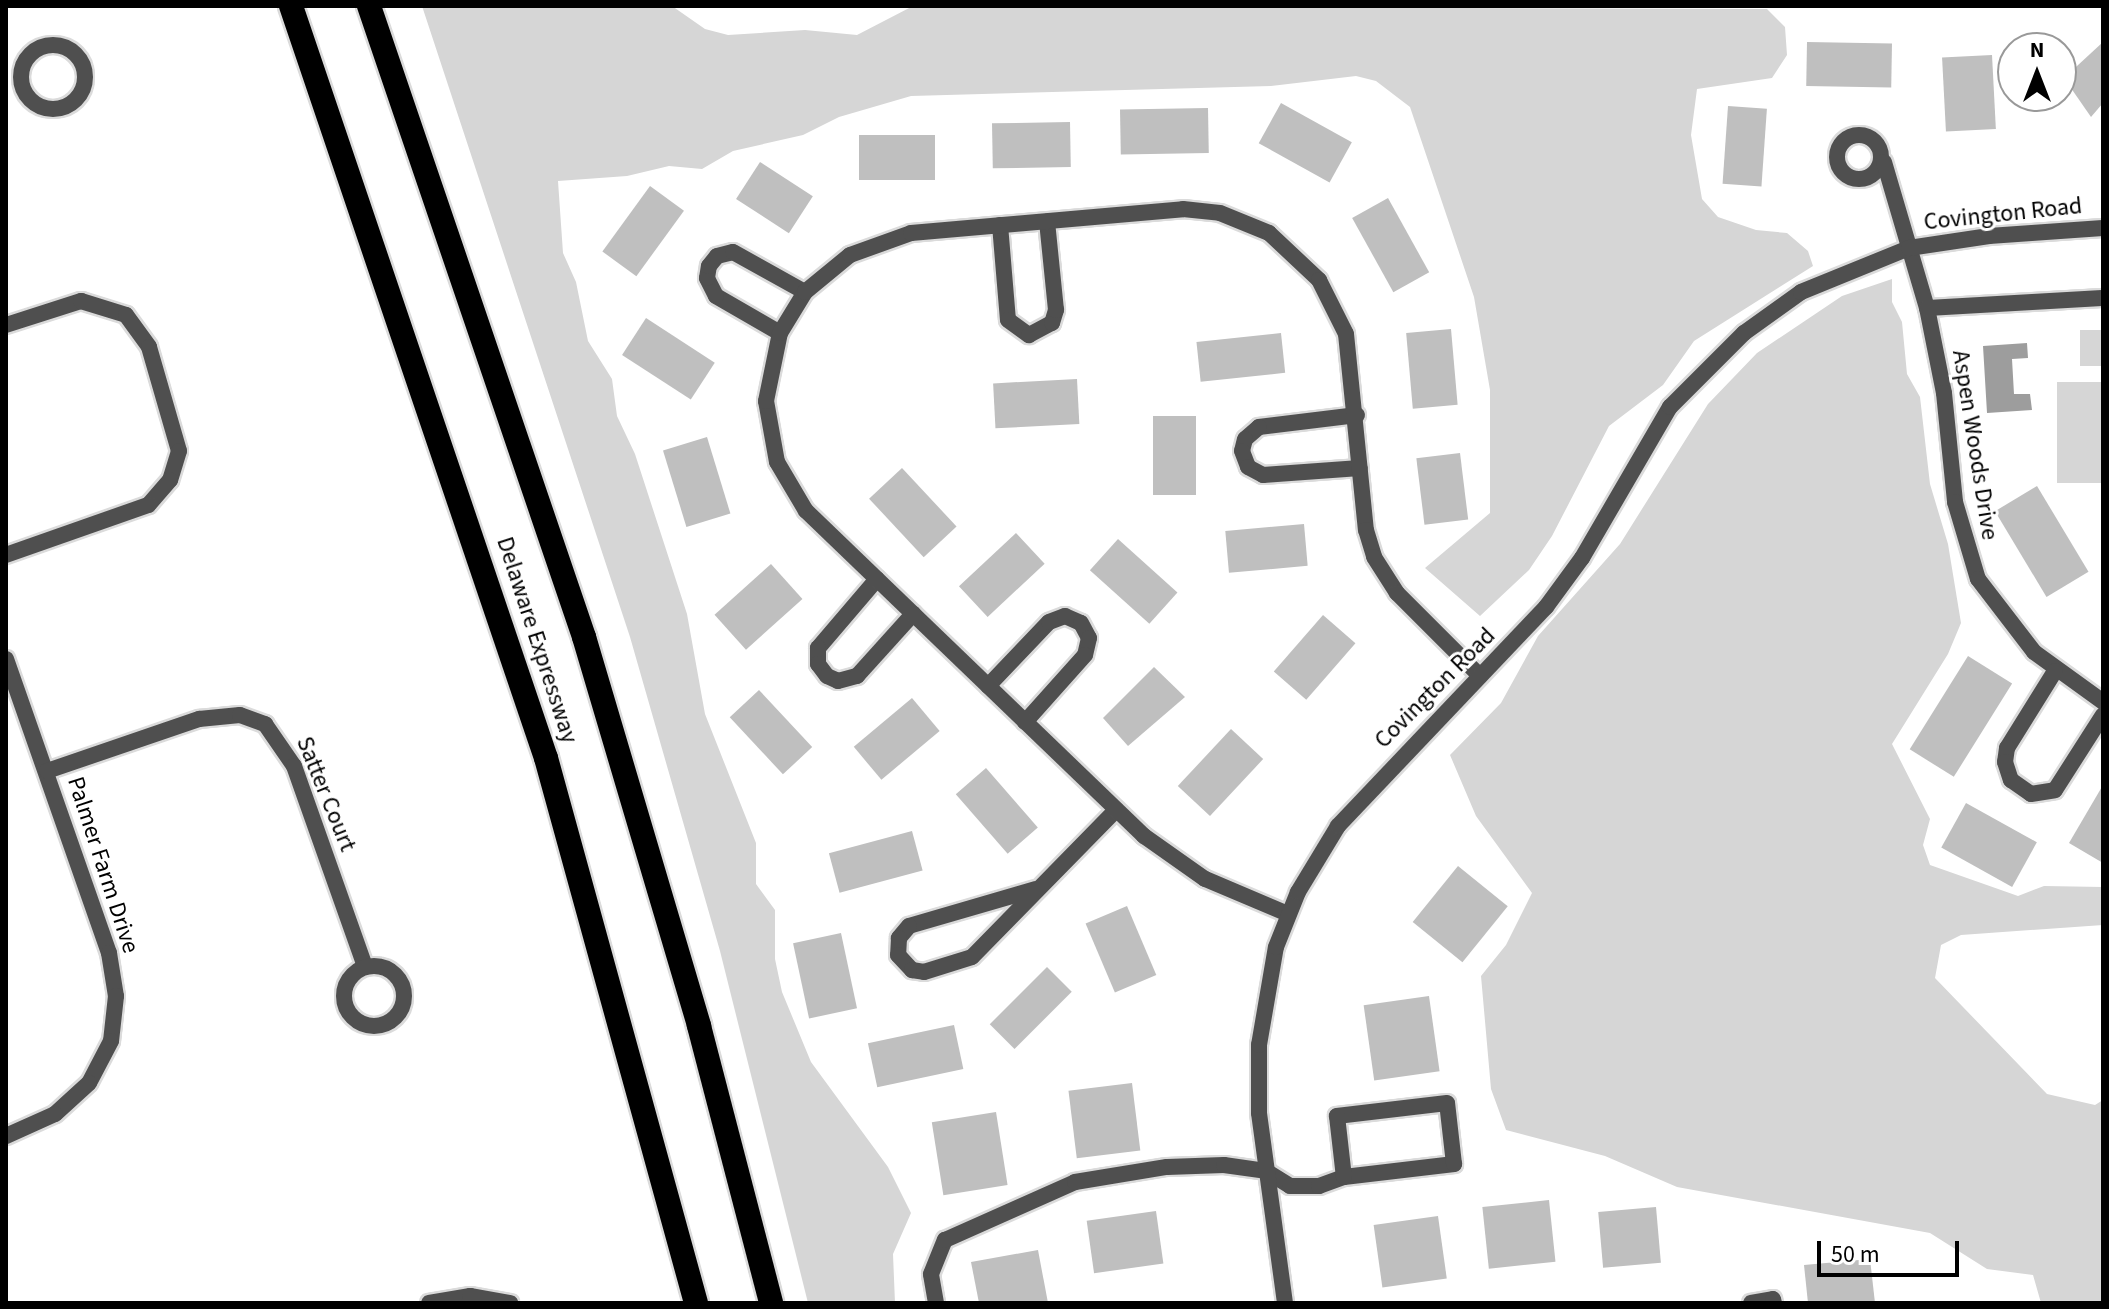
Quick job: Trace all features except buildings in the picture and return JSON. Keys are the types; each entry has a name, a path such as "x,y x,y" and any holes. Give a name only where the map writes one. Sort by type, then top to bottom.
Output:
{"highway":[{"name":"Delaware Expressway","path":"291,6 542,744 696,1303"},
{"name":"Delaware Expressway","path":"369,6 589,652 699,1026 771,1303"}],"street":[{"path":"45,46 63,46 82,61 82,92 67,106 44,107 13,91 26,61 45,46"},
{"name":"Covington Road","path":"1884,162 1909,248"},
{"path":"1288,914 1173,861 1116,810 806,511 777,462 766,401 780,333 805,292 822,274 874,243 911,233 1183,209 1220,213 1269,233 1304,262 1329,295 1349,347 1366,530 1382,573 1480,676"},
{"path":"1000,225 1008,320 1029,335 1052,323 1056,310 1047,221"},
{"name":"Covington Road","path":"1285,1303 1266,1171 1259,1045 1269,977 1288,914 1338,826 1546,607 1582,558 1655,430 1711,362 1801,292 1909,248 1989,236 2103,228"},
{"name":"Aspen Woods Drive","path":"1909,248 1927,308 1966,548 1993,605 2055,671 2103,702"},
{"path":"780,333 716,296 707,278 709,266 717,256 733,252 805,292"},
{"path":"1927,308 2103,298"},
{"path":"6,325 81,301 126,315 149,347 179,451 170,480 148,505 6,555"},
{"path":"1357,415 1259,427 1245,439 1242,451 1248,467 1263,475 1360,468"},
{"path":"877,579 818,648 818,664 827,676 838,681 857,676 913,614"},
{"path":"988,686 1049,622 1065,616 1081,623 1089,638 1085,655 1025,722"},
{"name":"Palmer Farm Drive","path":"6,1136 76,1098 104,1060 115,1021 109,953 47,771 7,666"},
{"path":"2055,671 2007,748 2005,762 2011,780 2031,794 2055,790 2103,715"},
{"name":"Satter Court","path":"47,771 199,719 240,715 265,724 294,766 365,967"},
{"path":"1036,889 909,926 899,938 898,955 912,970 924,972 972,957 1116,810"},
{"path":"936,1303 931,1274 945,1240 1001,1212 1075,1182 1167,1167 1224,1165 1266,1171 1290,1186 1319,1186 1344,1177 1454,1164 1447,1103 1337,1116 1344,1177"},
{"path":"429,1303 470,1296 510,1303"},
{"path":"1751,1303 1773,1299 1774,1303"}],"shaded area":[{"path":"422,6 672,6 705,29 728,35 805,30 857,35 913,6 1767,9 1785,27 1787,55 1772,78 1697,89 1691,135 1702,199 1718,217 1756,230 1787,233 1808,251 1813,266 1694,341 1663,385 1609,426 1552,536 1529,570 1480,616 1425,568 1490,513 1490,390 1474,297 1410,107 1376,81 1356,76 1271,86 911,96 839,117 803,135 733,151 702,169 669,166 627,176 558,181 563,253 576,282 588,341 612,379 617,416 635,454 687,614 705,714 756,843 756,884 775,910 775,959 782,992 811,1062 888,1167 911,1213 893,1254 895,1303 808,1303 720,951 630,637"},
{"path":"1892,279 1892,302 1902,322 1907,374 1920,397 1930,484 1948,544 1961,623 1948,654 1892,744 1930,819 1923,845 1930,865 2018,896 2044,886 2103,887 2103,925 1961,935 1941,945 1935,978 2047,1094 2095,1105 2103,1100 2103,1303 2041,1303 2033,1275 1987,1269 1930,1233 1677,1187 1605,1156 1506,1130 1491,1089 1481,976 1506,945 1532,893 1476,816 1450,755 1501,703 1538,636 1620,544 1708,404 1757,353 1842,296"},
{"path":"2080,330 2103,330 2103,366 2080,366"},
{"path":"2027,343 2028,358 2012,359 2014,394 2030,394 2032,410 1987,413 1983,346"},
{"path":"2057,382 2103,382 2103,483 2057,483"}]}
